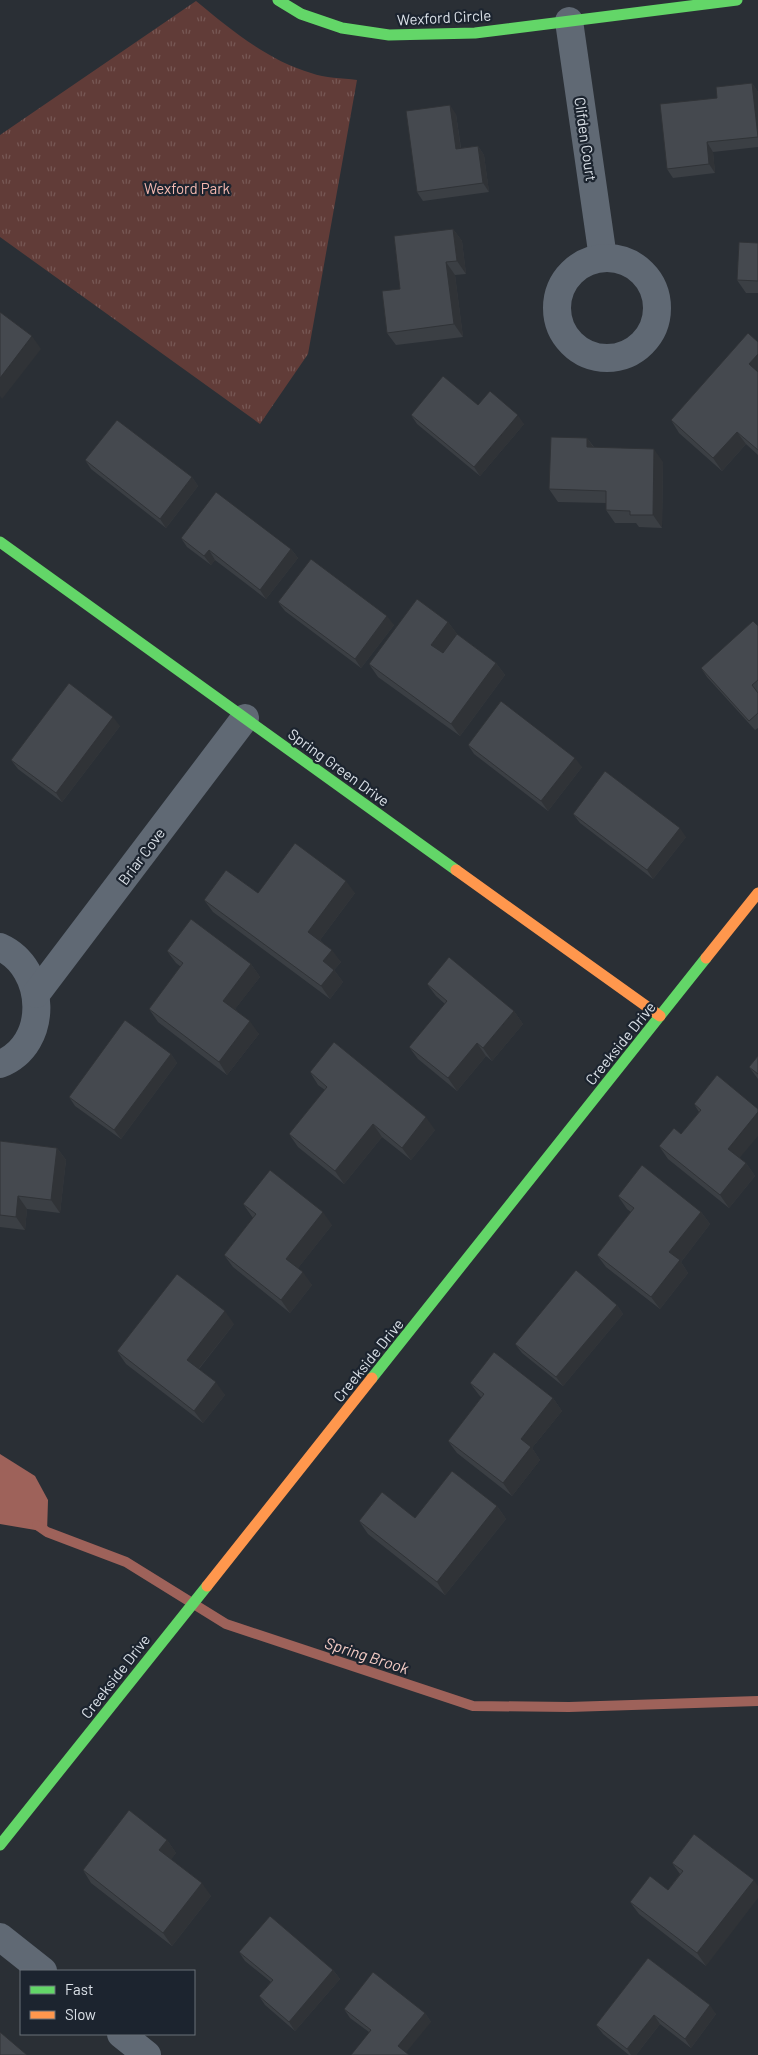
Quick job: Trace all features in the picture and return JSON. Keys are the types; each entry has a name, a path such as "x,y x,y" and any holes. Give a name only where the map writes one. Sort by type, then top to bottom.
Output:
{"street":[{"name":"Wexford Circle","path":"278,0 301,14 342,28 388,35 475,33 737,0"},
{"name":"Clifden Court","path":"569,21 603,258"},
{"name":"Spring Green Drive","path":"0,542 660,1016"},
{"name":"Briar Cove","path":"36,994 245,718"},
{"name":"Creekside Drive","path":"0,1845 758,893"},
{"path":"0,947 10,952 27,970 36,994 36,1020 26,1043 7,1061 0,1064"},
{"path":"0,1937 41,1970"},
{"path":"122,2035 147,2055"}],"green space":[{"name":"Wexford Park","path":"196,1 250,43 279,60 316,75 357,80 308,354 260,424 0,237 0,135"}],"shaded area":[{"path":"0,1454 35,1476 48,1500 47,1532 0,1524"}],"building":[{"path":"752,83 758,137 707,142 709,164 667,169 660,104 717,98 716,87"},
{"path":"450,105 456,149 478,146 483,183 417,192 406,111"},
{"path":"453,229 457,261 446,262 454,324 387,333 382,291 400,289 394,236"},
{"path":"739,242 758,243 758,281 737,280"},
{"path":"0,312 32,336 0,378"},
{"path":"748,333 758,342 758,354 749,364 758,372 758,450 737,432 713,458 671,420"},
{"path":"443,376 478,405 490,391 518,415 474,467 411,415"},
{"path":"117,420 192,477 160,519 85,460"},
{"path":"551,437 587,438 587,447 654,449 653,515 630,515 630,511 606,510 606,491 549,489"},
{"path":"216,492 291,549 260,590 209,550 204,556 181,538"},
{"path":"311,559 387,616 355,659 278,602"},
{"path":"417,599 448,622 431,645 443,653 457,634 496,663 451,724 369,664"},
{"path":"753,621 758,626 758,680 752,685 758,693 758,713 749,721 701,668"},
{"path":"69,683 113,717 56,793 11,760"},
{"path":"501,701 575,758 541,801 468,745"},
{"path":"605,771 680,828 647,870 573,814"},
{"path":"295,843 346,881 308,932 332,950 323,961 334,970 321,986 204,900 226,870 258,893"},
{"path":"191,919 251,964 223,1001 250,1021 219,1062 149,1009 183,963 167,951"},
{"path":"449,957 514,1011 483,1048 477,1043 448,1078 409,1047 447,1001 427,984"},
{"path":"125,1020 171,1054 114,1130 69,1097"},
{"path":"334,1042 426,1117 402,1148 373,1124 335,1171 289,1134 327,1087 310,1072"},
{"path":"758,1056 758,1074 749,1067"},
{"path":"717,1075 758,1109 758,1112 728,1149 746,1163 720,1195 659,1146 674,1128 681,1134 701,1110 694,1104"},
{"path":"0,1141 57,1148 51,1200 18,1196 16,1217 0,1215"},
{"path":"642,1165 701,1212 669,1252 680,1260 651,1297 597,1255 634,1208 618,1196"},
{"path":"270,1170 323,1212 286,1259 303,1272 281,1300 224,1255 256,1214 243,1204"},
{"path":"576,1270 617,1305 556,1377 515,1344"},
{"path":"177,1274 225,1311 187,1360 216,1382 194,1411 117,1351"},
{"path":"494,1352 553,1398 521,1439 531,1447 503,1483 448,1441 484,1394 470,1383"},
{"path":"452,1471 497,1506 437,1582 359,1521 382,1492 415,1518"},
{"path":"129,1810 167,1840 159,1850 202,1883 163,1933 83,1870"},
{"path":"694,1834 754,1880 697,1953 630,1902 650,1876 668,1890 683,1871 672,1863"},
{"path":"270,1916 333,1970 289,2022 259,1996 273,1980 239,1952"},
{"path":"648,1958 710,2005 685,2039 654,2015 627,2049 596,2025"},
{"path":"373,1972 425,2013 398,2046 409,2055 351,2055 371,2030 344,2009"},
{"path":"0,2032 27,2055 0,2055"}],"waterway":[{"name":"Spring Brook","path":"37,1525 47,1532 126,1562 226,1624 473,1706 569,1707 758,1701"}],"traffic: fast":[{"path":"278,0 301,14 342,28 389,35 475,33 737,0"},
{"path":"0,542 456,870"},
{"path":"372,1378 706,958"},
{"path":"0,1845 207,1586"}],"traffic: slow":[{"path":"456,870 660,1016"},
{"path":"706,958 758,893"},
{"path":"207,1586 372,1378"}]}
